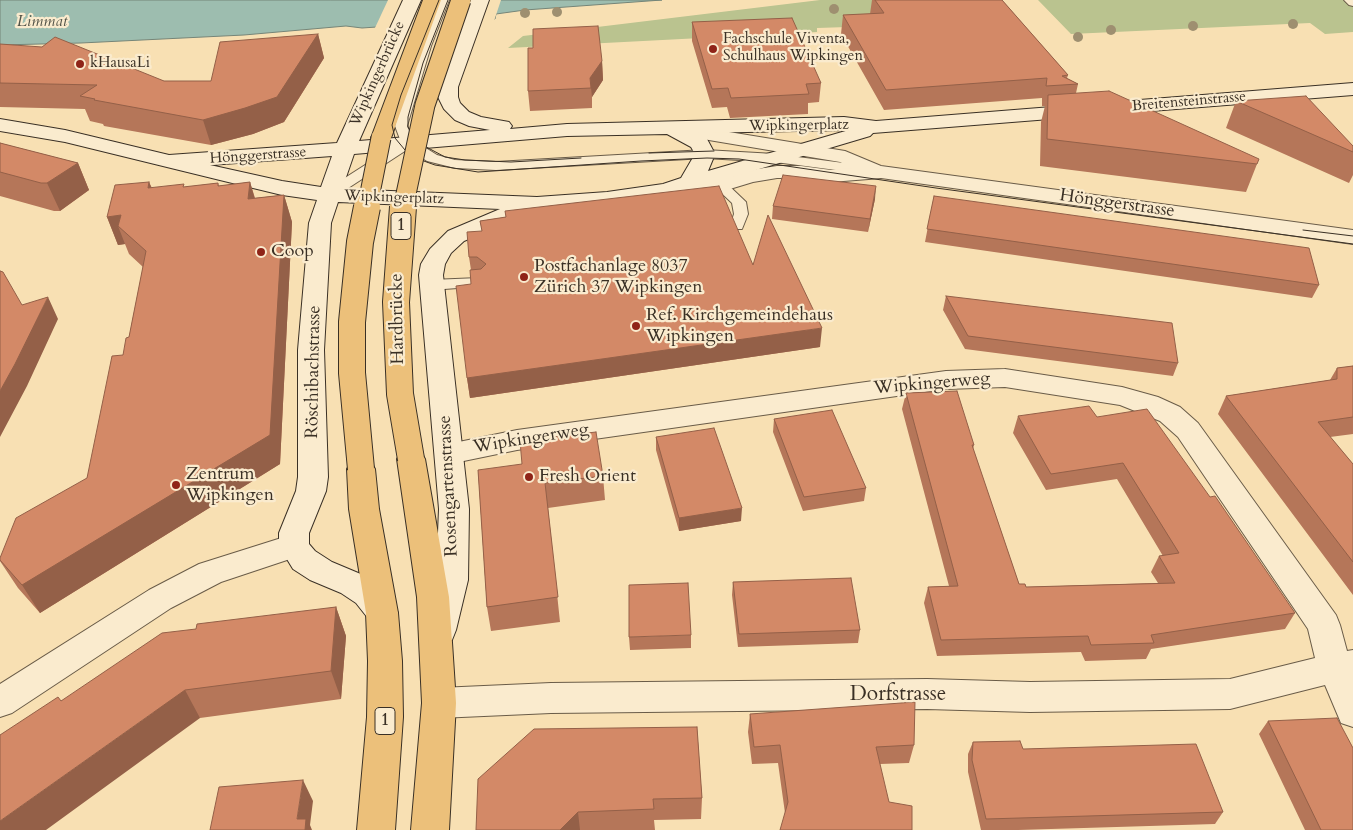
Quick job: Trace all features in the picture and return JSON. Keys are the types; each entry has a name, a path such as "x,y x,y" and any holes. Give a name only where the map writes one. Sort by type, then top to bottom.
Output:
{"main road":[{"name":"1","path":"376,830 385,717 382,613 364,509 352,373 352,322 360,242 381,138 417,36 432,0"},
{"name":"Hardbrücke","path":"436,644 433,597 400,394 396,312 398,253 401,223 416,140 425,105 461,0"},
{"name":"Rosengartenstrasse","path":"430,830 439,703 436,644"}],"street":[{"name":"Wipkingerbrücke","path":"345,149 412,0"},
{"path":"480,0 448,87 448,97 456,111 468,119 486,125 567,130"},
{"name":"Breitensteinstrasse","path":"876,127 1353,89"},
{"name":"Wipkingerplatz","path":"844,123 876,127 846,138 688,184 607,199 538,204 328,195 345,149 567,130 674,129 844,123"},
{"name":"Hönggerstrasse","path":"0,125 65,136 282,188 328,195"},
{"path":"674,129 700,143 705,154 699,168 688,184"},
{"name":"Wipkingerplatz","path":"674,129 845,157 881,172"},
{"name":"Hönggerstrasse","path":"171,161 345,149"},
{"name":"Wipkingerplatz","path":"688,184 720,185 751,176 777,172 801,172 831,176 881,172"},
{"name":"Hönggerstrasse","path":"881,172 1353,237"},
{"name":"Röschibachstrasse","path":"294,546 294,533 311,491 313,476 311,350 320,223 328,195"},
{"name":"Rosengartenstrasse","path":"436,644 452,580 454,509 431,285 433,264 442,249 456,236 502,215 538,204"},
{"name":"Wipkingerweg","path":"449,454 510,441 946,380 1005,378 1122,396 1148,404 1170,414 1188,430 1324,625 1344,665 1353,712"},
{"path":"0,702 160,599 210,573 294,546 304,560 322,571 352,584 367,594 382,613"},
{"name":"Dorfstrasse","path":"439,703 552,698 858,694 1039,696 1230,694 1344,665"}],"lane":[{"name":"Wipkingerbrücke","path":"408,143 403,135 401,126 425,46 444,0"},
{"path":"1349,0 1353,3"},
{"path":"328,195 408,143 432,158 456,164 496,166 705,154 775,158 881,172"},
{"path":"720,185 739,202 741,214 737,226"},
{"path":"431,285 479,283"}],"green space":[{"path":"820,0 990,0 878,26 817,28 817,32 508,48 523,36"},
{"path":"1038,0 1353,0 1353,32 1325,34 1310,23 1071,34"}],"water":[{"name":"Limmat","path":"0,0 662,0 525,10 496,14 495,19 362,28 346,26 244,35 0,45"}],"pier":[{"path":"388,0 501,0 494,21 374,30"}],"building":[{"path":"875,0 1002,0 1068,75 1062,76 1078,84 1046,86 1047,78 886,90 843,15 884,13"},
{"path":"792,18 821,83 806,84 809,94 731,98 728,88 712,89 692,22"},
{"path":"598,26 602,61 590,78 591,88 528,91 528,48 533,48 533,29"},
{"path":"318,34 277,97 203,120 80,96 97,85 0,83 0,44 42,47 55,37 164,81 211,81 220,42"},
{"path":"1109,91 1259,159 1257,164 1047,139 1048,95"},
{"path":"1306,96 1353,146 1353,152 1236,101"},
{"path":"0,143 78,163 47,183 41,183 0,172"},
{"path":"783,175 876,186 870,219 773,206"},
{"path":"149,182 148,188 218,183 218,186 250,182 248,199 284,195 270,435 22,585 0,560 16,518 87,478 112,356 123,355 126,338 129,337 146,251 118,226 121,215 107,217 115,185"},
{"path":"719,186 753,265 768,215 822,328 467,378 456,286 471,284 470,270 481,269 486,264 477,257 469,257 467,232 482,231 480,221 506,217 505,211"},
{"path":"934,196 1309,248 1319,285 927,229"},
{"path":"0,271 3,272 22,305 48,297 0,391"},
{"path":"946,296 1172,323 1178,363 968,336"},
{"path":"1353,366 1353,417 1318,422 1353,464 1353,562 1226,396 1337,379 1337,368"},
{"path":"957,391 974,445 972,445 1019,584 1025,584 1026,587 1175,583 1159,556 1179,553 1123,463 1051,474 1018,416 1089,406 1097,417 1147,409 1210,497 1215,496 1295,613 1151,635 1154,643 1091,645 1088,636 941,640 928,587 958,586 906,393"},
{"path":"832,410 866,488 804,497 774,419"},
{"path":"714,428 742,508 679,518 656,437"},
{"path":"596,432 603,476 545,483 558,597 487,607 478,470 522,464 520,441"},
{"path":"851,578 860,630 739,634 733,582"},
{"path":"688,583 691,635 629,637 629,585"},
{"path":"336,607 331,671 185,690 0,821 0,735 58,697 61,701 162,633 196,629 197,624"},
{"path":"915,702 914,745 876,747 889,802 912,806 912,830 780,830 788,802 780,745 754,747 750,714"},
{"path":"1337,718 1353,748 1353,830 1321,830 1268,721"},
{"path":"697,727 702,798 653,799 654,809 578,812 560,830 476,830 478,779 534,729"},
{"path":"1020,741 1023,749 1196,744 1223,812 986,819 972,760 973,742"},
{"path":"303,780 297,819 306,819 305,830 210,830 219,787"}],"tram line":[{"path":"439,0 401,95 392,125 395,138 405,150 421,160 435,165 478,172 641,161 707,158 739,159 936,188 1353,244"},
{"path":"448,0 423,63 408,117 408,127 417,142 445,157 465,160 511,162 581,158"},
{"path":"649,153 714,151"},
{"path":"1303,230 1353,236"}],"place":[{"name":"Fachschule Viventa, Schulhaus Wipkingen","path":"713,49"},
{"name":"kHausaLi","path":"80,64"},
{"name":"Coop","path":"261,252"},
{"name":"Postfachanlage 8037 Zürich 37 Wipkingen","path":"524,277"},
{"name":"Ref. Kirchgemeindehaus Wipkingen","path":"636,326"},
{"name":"Fresh Orient","path":"529,477"},
{"name":"Zentrum Wipkingen","path":"176,485"}]}
